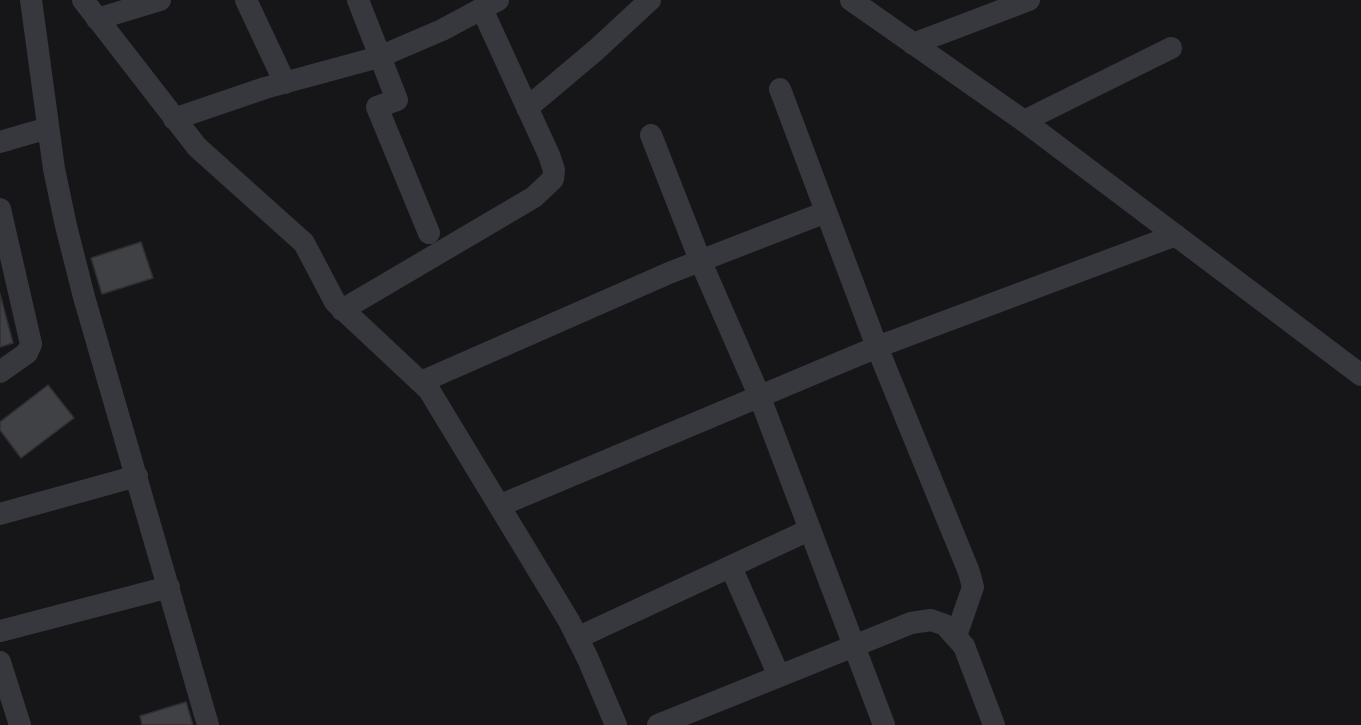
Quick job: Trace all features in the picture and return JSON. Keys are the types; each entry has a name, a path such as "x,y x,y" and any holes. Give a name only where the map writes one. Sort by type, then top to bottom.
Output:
{"street":[{"path":"30,0 54,169 84,297 208,725"},
{"path":"83,0 174,119 216,167 268,208 304,243 335,302 421,382 442,408 577,638 616,725"},
{"path":"97,18 160,0"},
{"path":"246,0 285,83"},
{"path":"358,0 397,100 377,107 429,233"},
{"path":"527,108 596,50 650,0"},
{"path":"850,0 1024,121 1361,375"},
{"path":"914,44 1029,0"},
{"path":"174,119 285,83 379,57 490,4 527,108 554,170 553,179 546,188 342,310"},
{"path":"1024,121 1171,48"},
{"path":"780,89 877,347 973,587 956,636"},
{"path":"0,142 48,128"},
{"path":"651,135 700,260 759,395 884,725"},
{"path":"0,209 31,344 27,353 0,372"},
{"path":"421,382 700,260 826,212"},
{"path":"501,505 877,347 1176,235"},
{"path":"0,514 137,477"},
{"path":"577,638 809,530"},
{"path":"731,567 779,676"},
{"path":"0,631 169,587"},
{"path":"658,725 911,623 931,620 945,625 964,646 994,725"},
{"path":"0,662 20,725"}],"building":[{"path":"141,242 153,278 102,294 91,258"},
{"path":"0,294 13,343 0,347"},
{"path":"48,385 74,418 21,458 0,430 0,422"},
{"path":"186,702 193,725 142,725 140,716"}]}
